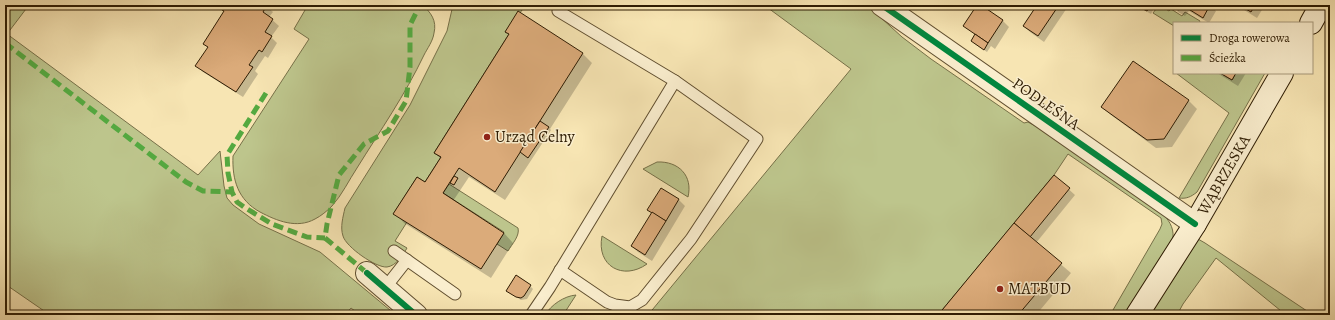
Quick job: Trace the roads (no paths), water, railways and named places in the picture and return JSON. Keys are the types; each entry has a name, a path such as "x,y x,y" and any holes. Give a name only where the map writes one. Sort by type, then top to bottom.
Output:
{"street":[{"name":"PODLEŚNA","path":"882,5 1195,224"},
{"path":"1312,22 1321,5"},
{"name":"WĄBRZESKA","path":"1137,315 1195,224 1281,74"},
{"path":"367,273 416,315"}],"lane":[{"path":"560,270 607,302 615,305 630,307 642,300 690,239 758,139 675,81 558,11 561,5"},
{"path":"531,315 675,81"},
{"path":"394,251 455,294"},
{"path":"384,288 407,260"}],"place":[{"name":"Urząd Celny","path":"487,137"},
{"name":"MATBUD","path":"1000,289"}]}
